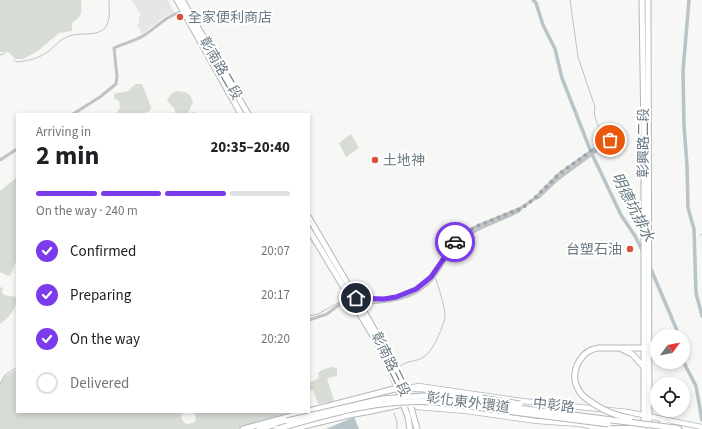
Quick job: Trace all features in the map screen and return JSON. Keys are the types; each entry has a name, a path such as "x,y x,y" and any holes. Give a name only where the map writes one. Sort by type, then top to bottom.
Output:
{"main road":[{"name":"彰南路二段","path":"177,0 182,12 240,113"},
{"name":"彰南路二段","path":"182,0 247,113"},
{"name":"彰興路二段","path":"642,0 644,136 643,366 646,417 649,429"},
{"name":"彰興路二段","path":"642,429 646,417 650,348 648,0"},
{"path":"182,12 189,13"},
{"path":"211,63 216,60"},
{"path":"310,220 358,300"},
{"path":"310,232 349,298"},
{"name":"彰南路三段","path":"349,298 381,350 398,388 410,429"},
{"name":"彰南路三段","path":"358,300 385,347 405,388 417,429"},
{"path":"621,348 632,354 643,366"},
{"path":"650,348 593,349 582,357 576,367 575,382 582,395 600,409 620,417 662,423 677,429"},
{"path":"310,411 367,395 398,388 405,388 431,390 527,406 548,414"},
{"name":"彰化東外環道","path":"259,429 369,401 395,397 436,397 642,429"},
{"name":"彰化東外環道","path":"277,429 370,406 409,401 436,402 677,429"},
{"name":"彰化東外環道","path":"292,429 403,404 483,410 524,416 548,414"},
{"path":"243,429 304,413"},
{"path":"601,429 642,429"}],"street":[{"path":"75,113 100,97 116,84 117,77 114,48 141,37 165,20 177,13 182,12"},
{"path":"0,160 16,150"},
{"path":"310,320 327,314 349,298 358,300 392,301 417,292 428,284 434,277 459,242 485,226 519,211 534,199 559,174 595,150"},
{"path":"340,304 353,304 358,300 396,297 416,289 431,277 455,242 475,227 522,208"},
{"name":"中彰路","path":"405,388 419,386 522,401 628,412 646,417 702,427"},
{"path":"521,418 522,401"},
{"path":"537,421 541,403"},
{"name":"中彰路","path":"410,404 418,407 466,411 537,421 580,424 601,429"}],"shaded area":[{"path":"0,0 81,0 81,13 80,16 72,23 72,31 59,33 38,51 23,59 15,59 9,52 0,52"},
{"path":"132,0 168,0 174,12 164,17 140,34 141,32 137,25 141,15"},
{"path":"136,84 142,84 151,107 150,111 145,113 117,113 120,108 119,101 114,98 114,94 128,91"},
{"path":"177,91 185,92 190,95 193,102 188,113 175,113 175,109 167,101 171,94"},
{"path":"351,134 359,148 346,157 339,143"},
{"path":"16,178 16,261 10,276 0,272 0,191"},
{"path":"0,287 3,288 2,292 4,295 16,297 16,305 12,312 0,324"},
{"path":"332,367 337,368 337,376 327,378 334,401 318,404 313,390 310,391 310,382 319,378 318,373"},
{"path":"16,370 16,413 182,413 181,419 184,423 189,424 195,422 196,416 194,413 294,413 238,429 0,429 0,382 5,376"},
{"path":"354,417 359,429 326,429"}],"waterway":[{"path":"14,60 21,62 38,57 49,51 60,41 69,36 102,31 108,22 109,0"},
{"name":"明德坑排水","path":"533,0 536,3 543,25 555,49 562,78 591,152 621,215 635,236 643,252"},
{"path":"570,0 578,57 595,107 595,119 604,137 602,142"},
{"path":"689,0 683,71 684,126 688,208 694,229 696,293 702,316"},
{"path":"0,55 5,53"},
{"path":"560,175 566,171"},
{"path":"475,229 490,222"},
{"name":"明德坑排水","path":"650,267 676,329"},
{"path":"399,367 425,356 431,349 440,332 445,314 442,298 435,278"},
{"path":"310,316 318,314 343,300"},
{"path":"362,300 382,301"},
{"path":"0,384 5,375 16,368"},
{"name":"明德坑排水","path":"687,369 696,386 702,420"},
{"path":"394,413 397,422 397,429"}],"way so far":[{"path":"455,242 475,227 522,208 534,199 559,174 601,144 610,140"}],"place":[{"name":"全家便利商店","path":"180,17"},
{"name":"土地神","path":"375,160"},
{"name":"台塑石油","path":"630,249"}],"route":[{"path":"356,298 384,299 396,297 416,289 431,277 455,242"}]}
